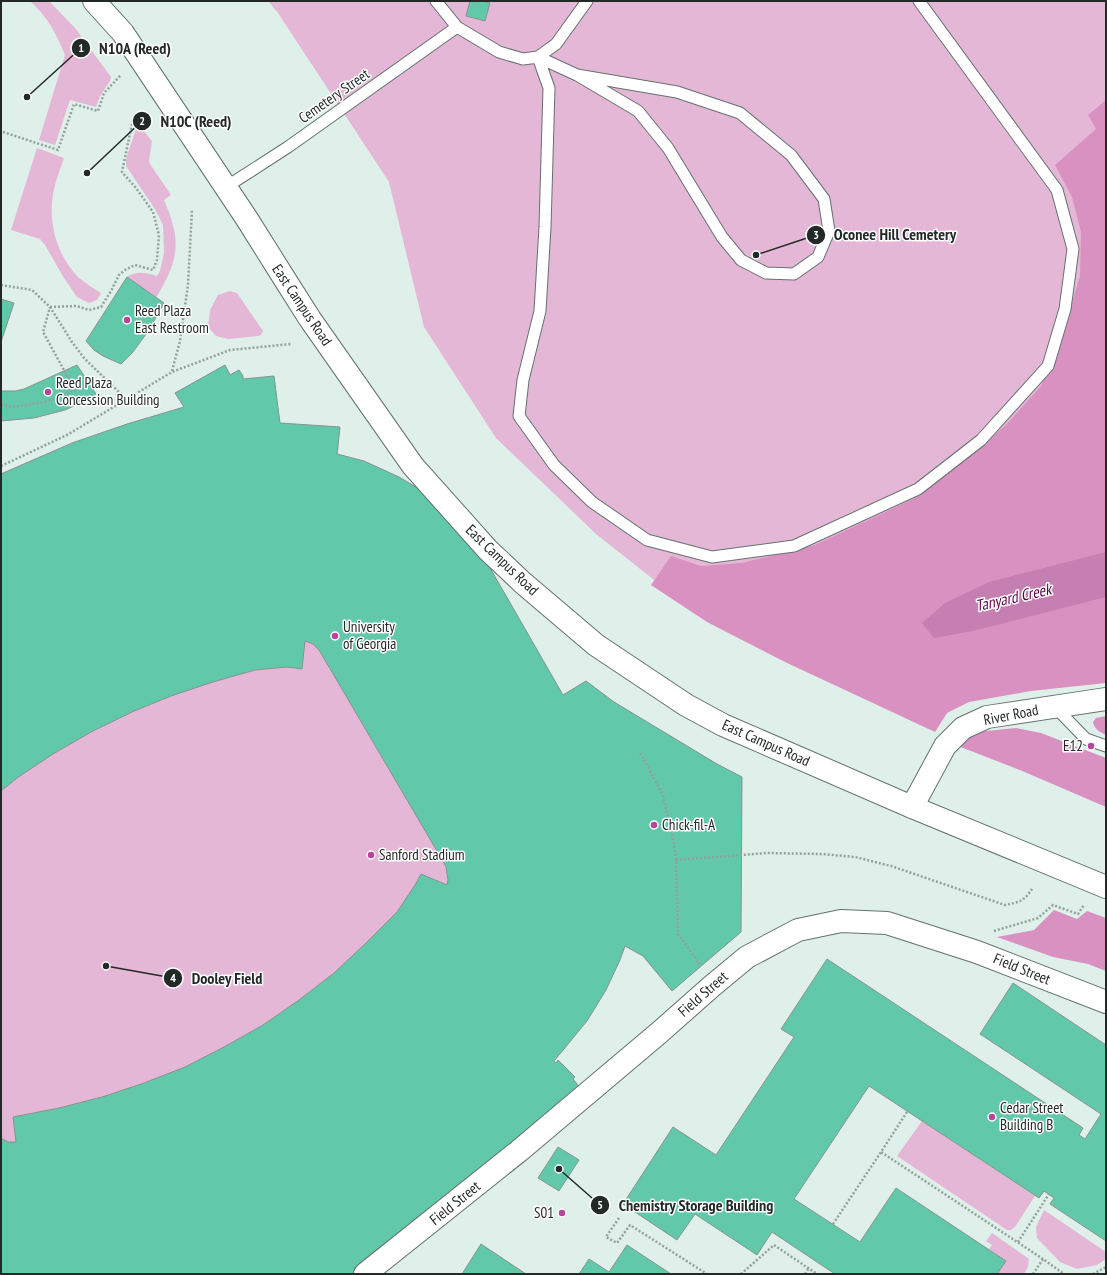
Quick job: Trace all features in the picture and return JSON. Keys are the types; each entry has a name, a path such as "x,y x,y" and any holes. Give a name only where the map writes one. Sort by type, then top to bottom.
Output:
{"main road":[{"name":"East Campus Road","path":"94,1 123,33 226,187 306,313 413,466 488,550 523,583 596,645 686,705 723,725 912,807 1106,887"},
{"name":"River Road","path":"912,807 945,746 963,728 987,716 1106,699"},
{"name":"Field Street","path":"365,1274 519,1151 747,957 798,930 841,922 887,923 977,952 1106,1002"}],"lane":[{"path":"436,1 456,27 499,52 523,59 538,57 556,44 587,1"},
{"path":"538,57 549,88 545,227 540,311 523,380 519,416 554,465 592,502 647,540 712,557 794,546 918,489 981,440 1048,366 1065,309 1073,249 1057,190 919,1"},
{"name":"Cemetery Street","path":"226,187 288,147 456,27"},
{"path":"538,57 577,74 638,111 668,148 722,237 742,260 766,273 794,274 818,257 829,231 824,199 791,155 740,113 677,92 577,74"},
{"path":"1055,706 1086,738 1106,746"}],"path":[{"path":"3,132 58,150 74,104 98,111 104,93 121,74"},
{"path":"50,307 77,306 89,310 102,307 119,276 125,270 135,265 153,270 157,260 159,235 153,212 136,188 122,172 133,119 153,124"},
{"path":"172,372 180,341 188,285 192,210"},
{"path":"1,285 32,290 50,307 84,358 126,399"},
{"path":"1,405 15,407 45,402 75,390 43,332 50,307"},
{"path":"1,466 67,435 172,372 230,350 290,344"},
{"path":"640,753 662,793 672,832 676,860 678,934 701,965"},
{"path":"676,860 767,853 822,854 856,857 891,866 1005,905 1019,902 1027,897 1033,887"},
{"path":"994,931 1038,918 1053,905 1078,914 1084,905"},
{"path":"833,1224 907,1112"},
{"path":"880,1152 1063,1273 1069,1274"},
{"path":"1018,1242 1050,1194"},
{"path":"619,1218 606,1237 617,1243 630,1225 707,1274"},
{"path":"741,1274 774,1245 817,1274"},
{"path":"1033,1274 1043,1259"},
{"path":"1093,1274 1106,1267"},
{"path":"805,1274 809,1268"}],"shaded area":[{"path":"30,1 49,1 75,28 111,77 100,96 96,107 70,100 55,145 39,140 65,55 51,26"},
{"path":"268,1 1106,1 1106,546 682,602 596,534 496,438 424,327 389,182 278,13"},
{"path":"1106,100 1106,683 1031,691 969,702 947,713 935,732 785,662 707,622 651,585 671,556 701,566 741,563 815,545 913,499 962,462 1006,425 1041,386 1063,333 1080,276 1081,232 1072,197 1055,165 1096,129 1088,115"},
{"path":"139,125 152,141 149,161 150,164 171,195 164,200 174,228 175,250 169,272 156,298 127,277 134,273 145,273 157,276 160,271 164,253 163,225 155,209 126,166 126,159 137,126"},
{"path":"37,148 64,158 56,180 53,194 53,227 60,249 71,268 78,277 101,293 97,300 89,303 77,297 40,239 11,230"},
{"path":"230,291 237,293 263,331 261,335 228,339 216,336 208,327 210,310 218,295"},
{"name":"Sanford Stadium","path":"225,365 230,374 239,370 243,379 274,376 280,423 340,427 338,454 364,461 399,477 421,490 486,561 563,695 586,681 614,702 717,764 742,777 741,932 672,991 643,956 625,946 604,993 576,1035 554,1061 556,1063 558,1060 575,1077 573,1080 581,1089 1,1274 1,474 46,454 91,437 184,407 175,393"},
{"path":"1106,716 1106,735 1096,728 1093,722 1096,718"},
{"path":"1016,728 1041,733 1106,758 1106,807 1020,770 958,746 970,736 986,731"},
{"path":"1054,910 1077,919 1087,911 1106,918 1106,971 1088,964 1053,957 997,937 1034,930"},
{"path":"922,1121 1035,1196 1015,1227 1011,1230 1007,1230 897,1156"},
{"path":"1044,1210 1106,1252 1106,1259 1097,1265 1077,1269 1060,1262 1037,1238 1036,1227"},
{"path":"992,1233 1029,1259 1028,1267 1024,1274 997,1274 1006,1261 989,1249 992,1245 986,1241"}],"water":[{"name":"Tanyard Creek","path":"1106,552 1106,597 973,631 934,638 922,623 945,603 989,582"}],"building":[{"path":"470,1 490,3 485,21 466,16"},
{"name":"Reed Plaza East Restroom","path":"127,277 164,303 149,330 133,352 121,364 103,356 94,350 86,341"},
{"path":"1,299 14,303 1,342"},
{"name":"Reed Plaza Concession Building","path":"77,365 96,394 65,410 34,418 1,421 1,391 15,391 24,389"},
{"name":"Sanford Stadium","path":"225,365 230,375 239,370 243,376 243,379 274,376 280,423 340,427 337,454 364,461 399,477 421,490 486,561 563,695 586,681 614,702 717,764 742,777 741,932 672,991 643,956 625,946 606,990 587,1021 554,1061 556,1063 558,1060 575,1077 573,1079 581,1089 364,1274 1,1274 1,1138 8,1142 16,1142 13,1117 59,1108 102,1097 185,1067 224,1047 263,1025 334,973 397,912 421,874 447,885 448,880 444,863 319,650 313,644 305,641 302,669 287,667 255,670 171,696 132,712 91,732 53,754 17,778 1,791 1,474 72,443 127,424 184,407 175,393"},
{"name":"Cedar Street Building B","path":"827,959 1083,1128 1079,1135 1085,1139 1101,1114 980,1034 1013,983 1106,1045 1106,1241 1050,1204 1054,1198 1044,1191 1039,1198 869,1086 794,1199 860,1242 896,1188 1006,1261 997,1274 835,1274 772,1232 757,1255 695,1214 677,1240 623,1204 673,1127 716,1155 794,1037 781,1029"},
{"path":"558,1147 579,1160 559,1191 538,1178"},
{"path":"481,1244 526,1274 462,1274"},
{"path":"627,1245 671,1274 579,1274 589,1259 609,1272"}],"place":[{"name":"N10A (Reed)","path":"27,97"},
{"name":"N10C (Reed)","path":"87,173"},
{"name":"Oconee Hill Cemetery","path":"756,255"},
{"name":"Reed Plaza East Restroom","path":"127,320"},
{"name":"Reed Plaza Concession Building","path":"48,392"},
{"name":"University of Georgia","path":"335,636"},
{"name":"E12","path":"1091,746"},
{"name":"Chick-fil-A","path":"654,825"},
{"name":"Sanford Stadium","path":"371,855"},
{"name":"Dooley Field","path":"106,966"},
{"name":"Cedar Street Building B","path":"992,1117"},
{"name":"Chemistry Storage Building","path":"559,1169"},
{"name":"S01","path":"562,1213"}]}
